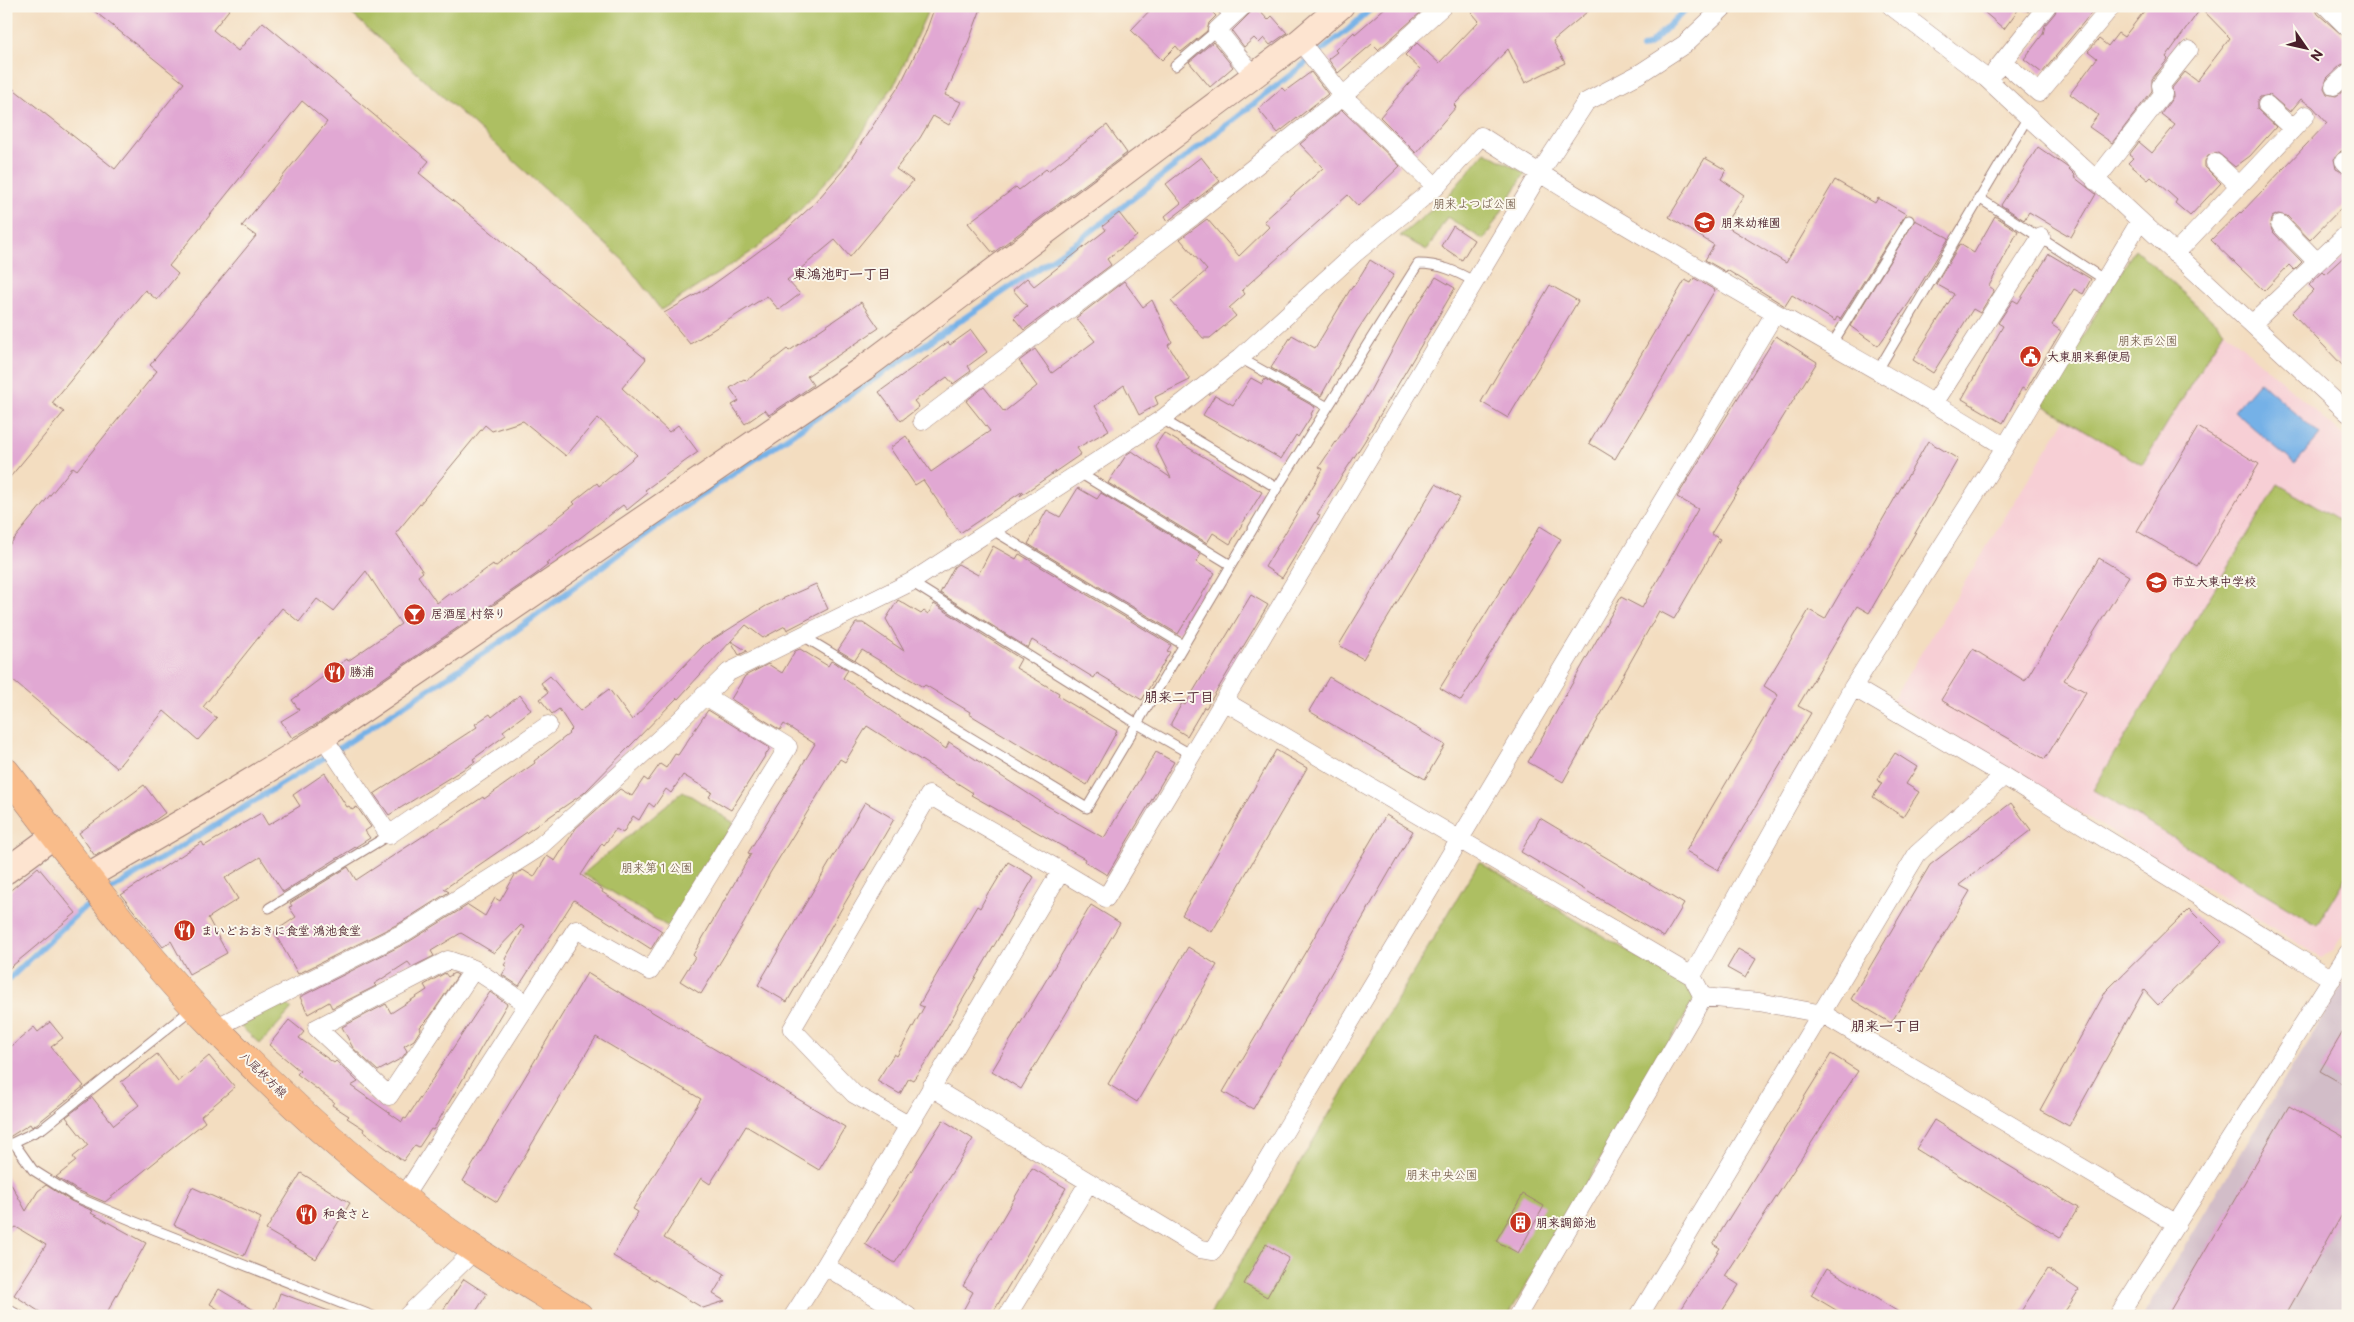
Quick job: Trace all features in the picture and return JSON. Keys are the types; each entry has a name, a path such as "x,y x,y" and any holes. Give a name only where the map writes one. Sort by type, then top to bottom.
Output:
{"main road":[{"name":"八尾枚方線","path":"6,772 164,972 215,1028 301,1113 403,1198 475,1250 579,1316"}],"street":[{"path":"90,880 324,739 864,368 1254,76 1302,44 1341,6"},
{"path":"922,421 1193,216 1343,96 1443,6"},
{"path":"908,1126 854,1094 792,1030 930,795 1106,898 1539,174 1586,102 1639,74 1685,44 1725,6"},
{"path":"1891,6 1989,80 2095,181 2348,413"},
{"path":"1989,80 2048,6"},
{"path":"2003,62 2039,93 2112,6"},
{"path":"2326,6 2348,28"},
{"path":"1231,10 1217,30 1254,76"},
{"path":"1302,44 1343,96 1436,187"},
{"path":"2095,181 2163,94 2161,85 2189,50"},
{"path":"2334,86 2348,73"},
{"path":"2267,105 2293,129"},
{"path":"2175,254 2306,115"},
{"path":"215,1028 405,932 537,849 678,722 729,672 911,582 1162,419 1240,358 1354,254 1436,187 1481,136 1539,174 1776,313 1934,402 2005,447"},
{"path":"2214,162 2239,185"},
{"path":"1692,976 1853,687 2005,447 2140,221"},
{"path":"2280,224 2317,262"},
{"path":"2252,324 2348,233"},
{"path":"1934,402 2040,237"},
{"path":"931,1087 1200,1249 1213,1251 1776,313"},
{"path":"1853,687 2004,776 2332,979"},
{"path":"403,1198 576,929 650,971 788,747 704,695"},
{"path":"1224,701 1692,976 1703,997"},
{"path":"324,739 389,835 548,725"},
{"path":"1639,1316 1917,854 2004,776"},
{"path":"6,871 55,835"},
{"path":"793,1316 825,1266 1061,871"},
{"path":"2118,1316 2348,953"},
{"path":"474,969 389,1096 318,1028 448,960 474,969 527,1004"},
{"path":"1703,997 1759,1002 1822,1014 2177,1224"},
{"path":"1517,1316 1703,997"},
{"path":"1007,1316 1089,1182"},
{"path":"407,1316 475,1250"},
{"path":"825,1266 908,1316"}],"lane":[{"path":"1175,66 1217,30"},
{"path":"1878,370 2028,117"},
{"path":"1979,198 2105,280"},
{"path":"1832,344 1909,220"},
{"path":"803,636 1087,808 1182,644 1326,406 1418,264 1433,264 1454,271 1475,282"},
{"path":"1240,358 1326,406"},
{"path":"1162,419 1277,488"},
{"path":"1078,472 1231,565"},
{"path":"991,529 1182,644"},
{"path":"911,582 1136,723 1192,755"},
{"path":"269,908 389,835"},
{"path":"195,1006 43,1128 10,1145 33,1170 74,1196 373,1316"},
{"path":"6,1308 20,1316"}],"shaded area":[{"name":"市立大東中学校","path":"2224,330 2348,440 2348,926 2332,952 2321,957 1892,700 2066,418 2142,465"},
{"path":"2348,976 2348,1316 2143,1316 2295,1062"}],"green space":[{"path":"343,6 930,6 897,80 842,164 801,209 756,249 661,310 623,260"},
{"name":"朋来よつば公園","path":"1485,152 1525,173 1484,240 1447,217 1427,250 1400,236 1447,197"},
{"name":"朋来西公園","path":"2135,249 2224,330 2142,465 2042,404"},
{"path":"2278,484 2348,526 2348,873 2317,925 2093,790"},
{"name":"朋来第１公園","path":"683,791 734,823 670,928 583,874"},
{"name":"朋来中央公園","path":"1479,862 1688,987 1695,999 1508,1316 1209,1316"},
{"path":"282,999 292,1009 260,1044 238,1024"}],"water":[{"path":"2260,381 2320,435 2295,464 2234,411"}],"building":[{"path":"88,6 232,6 213,30 238,51 263,22 429,161 419,173 646,359 622,388 669,432 678,425 698,452 645,490 648,493 627,510 623,505 546,564 548,565 535,575 315,725 292,738 281,721 299,710 292,700 347,659 348,661 401,624 366,571 333,611 317,599 299,622 282,608 203,707 217,718 198,740 164,711 117,768 6,675 6,549 73,467 77,470 157,371 150,365 256,236 242,226 327,122 302,101 169,266 178,274 157,300 145,290 52,403 64,412 6,482 6,83 115,169 184,83","holes":["598,418 637,455 599,486 597,483 573,502 575,504 495,567 493,564 437,603 418,576 423,572 396,533 485,425 492,431 523,421 566,456"]},
{"path":"935,6 982,6 965,51 945,95 961,102 949,125 933,116 920,138 896,169 913,181 850,257 835,240 787,280 800,294 779,310 767,296 690,344 664,313 711,286 743,263 778,237 814,204 844,169 901,83 925,34"},
{"path":"1154,6 1206,6 1216,16 1209,23 1207,31 1181,52 1176,46 1162,60 1131,30"},
{"path":"1387,6 1414,6 1420,13 1378,50 1372,44 1338,73 1328,59 1337,52 1335,50 1354,32 1355,34"},
{"path":"1466,6 1594,6 1553,41 1565,63 1525,83 1508,49 1454,105 1456,107 1416,153 1380,117 1421,70 1405,55 1417,43 1439,63 1479,21"},
{"path":"1977,6 2021,6 2004,29"},
{"path":"2021,6 2033,6 2028,12"},
{"path":"2057,6 2097,6 2042,73 2024,59 2043,34 2045,25 2055,13"},
{"path":"2148,6 2314,6 2318,14 2348,40 2348,63 2341,65 2327,78 2324,88 2327,94 2336,96 2348,88 2348,151 2341,151 2334,159 2336,169 2348,175 2348,201 2310,240 2287,216 2278,214 2272,217 2270,222 2272,231 2302,262 2294,270 2289,265 2264,291 2211,240 2241,213 2327,123 2313,107 2301,99 2290,112 2270,95 2260,97 2257,102 2257,109 2276,127 2250,156 2235,167 2218,153 2208,156 2205,161 2205,167 2221,183 2190,216 2175,203 2177,200 2151,177 2148,180 2128,163 2133,158 2129,155 2139,142 2152,153 2175,125 2161,114 2173,97 2172,88 2185,72 2197,81 2230,38 2201,8 2166,57 2168,59 2152,79 2152,91 2112,143 2089,127 2098,115 2070,94 2097,58 2088,51 2099,39 2108,46 2118,33 2124,37"},
{"path":"1256,7 1268,20 1272,16 1287,33 1270,45 1264,38 1259,43 1254,38 1244,47 1232,31"},
{"path":"1213,42 1233,67 1210,87 1189,62"},
{"path":"1311,72 1328,94 1278,133 1258,109 1282,88 1285,91"},
{"path":"1342,110 1400,166 1358,206 1348,195 1242,290 1245,294 1229,308 1236,316 1210,338 1203,338 1171,301 1207,270 1180,239 1207,219 1239,256 1269,227 1264,221 1323,168 1300,144"},
{"path":"1107,125 1127,153 993,253 968,223 1016,187 1019,190 1046,169 1048,171"},
{"path":"2038,147 2067,167 2075,175 2074,177 2096,194 2071,237 2029,212 2024,220 2001,205"},
{"path":"1201,157 1220,181 1168,221 1165,216 1181,203 1166,184"},
{"path":"1705,158 1726,170 1721,179 1744,195 1724,225 1786,263 1835,180 1875,203 1878,198 1906,214 1840,319 1837,317 1835,321 1792,295 1785,306 1727,270 1726,272 1705,260 1714,245 1669,217"},
{"path":"1119,213 1137,236 1107,259 1111,265 1024,330 1014,318 1027,306 1013,290 1027,278 1034,286 1106,230 1103,226"},
{"path":"1995,216 2018,231 1989,286 1994,290 1980,313 1973,309 1933,373 1913,360 1954,294 1936,284 1960,244 1974,253"},
{"path":"1915,220 1949,238 1909,303 1878,346 1850,326"},
{"path":"1453,226 1474,240 1462,260 1441,246"},
{"path":"2348,253 2348,371 2292,313 2314,290 2309,285 2323,272 2325,274"},
{"path":"2049,254 2091,279 2083,294 2074,289 2052,325 2061,331 2026,390 2022,388 2003,423 1962,399 2003,326 1998,323 2013,300 2018,303"},
{"path":"1370,260 1394,275 1357,331 1321,396 1271,368 1292,335 1315,348"},
{"path":"1436,277 1455,288 1364,442 1317,514 1320,515 1282,578 1265,567 1323,469 1319,467 1369,393 1409,318"},
{"path":"1694,278 1715,290 1615,459 1589,443 1685,280 1691,283"},
{"path":"1124,281 1143,307 1152,300 1172,342 1168,345 1190,380 1155,397 1158,404 1139,415 1124,385 1095,406 1109,430 1077,448 1081,454 1020,496 1023,491 960,533 923,480 915,485 890,448 906,436 931,472 990,431 966,401 984,387 1004,412 1037,386 1019,361 1035,349 1052,373 1095,341 1076,318"},
{"path":"1550,285 1578,301 1508,418 1481,402"},
{"path":"861,302 879,328 807,376 813,385 769,415 765,410 745,424 732,405 739,401 730,388 744,379 746,381 787,349 789,351"},
{"path":"971,330 987,352 968,366 971,371 953,384 947,377 914,401 919,407 901,421 879,392 948,342 950,345"},
{"path":"1776,336 1817,362 1711,534 1720,539 1674,619 1659,611 1563,782 1528,762 1621,597 1642,608 1698,509 1677,497"},
{"path":"1251,378 1262,384 1265,379 1315,407 1298,437 1296,435 1281,459 1203,415 1215,395 1233,405"},
{"path":"2198,427 2259,464 2197,566 2137,531"},
{"path":"1164,433 1262,492 1230,544 1213,533 1207,543 1108,483 1127,454 1132,451 1171,478 1155,446"},
{"path":"1928,441 1958,459 1869,613 1857,606 1798,706 1811,713 1718,870 1686,851 1778,695 1764,686 1809,610 1825,619"},
{"path":"1436,484 1460,498 1363,659 1339,645"},
{"path":"1078,488 1097,499 1101,493 1201,554 1196,562 1215,573 1178,634 1028,544 1047,510 1060,517"},
{"path":"1540,526 1561,539 1461,701 1440,688"},
{"path":"993,546 1016,559 1019,554 1021,555 1171,645 1167,651 1170,652 1142,700 1097,673 1094,678 1032,640 1028,648 940,593 954,567 958,564 978,575"},
{"path":"2099,558 2129,576 2064,680 2086,692 2045,759 1941,700 1973,649 2025,681"},
{"path":"816,584 828,609 787,630 785,626 763,638 746,625 678,699 584,793 444,889 449,892 400,923 298,974 274,932 296,917 289,907 292,906 290,903 348,867 356,880 483,797 484,799 535,763 534,761 569,734 572,729 559,709 552,714 540,699 548,693 541,683 550,676 580,711 609,689 632,720 704,645 766,606"},
{"path":"1251,595 1268,605 1187,736 1171,726 1171,723 1182,703 1185,705"},
{"path":"898,600 921,614 924,611 928,614 934,604 1021,659 1016,668 1059,693 1058,696 1117,731 1087,785 969,714 970,712 925,685 923,687 862,650 855,660 838,650 856,623 863,623 904,651 886,619"},
{"path":"731,641 747,651 739,655"},
{"path":"800,649 828,666 831,661 848,670 843,678 946,749 949,742 1044,804 1104,838 1156,752 1174,762 1107,875 1084,861 1085,859 971,795 973,793 867,726 845,762 840,759 770,873 744,923 701,994 680,981 751,854 748,853 815,744 784,724 780,730 731,699 745,676 768,664 782,673 795,651"},
{"path":"1329,677 1445,745 1425,779 1309,711"},
{"path":"520,695 531,710 503,731 506,735 473,759 475,762 389,815 374,794 477,727 475,724 490,714 492,717"},
{"path":"708,710 770,748 731,810 709,797 712,792 683,775 671,793 666,789 654,807 649,803 639,820 633,816 623,833 616,829 604,845 602,843 581,875 603,890 602,892 662,931 651,949 574,900 519,986 502,975 507,967 504,965 507,961 505,959 524,927 521,925 494,953 461,933 431,951 434,956 412,967 408,962 374,984 376,986 332,1008 329,1002 308,1014 300,997 410,941 468,905 485,916 495,898 500,901 515,875 523,870 534,877 547,856 555,861 576,828 620,789 632,796 644,778 648,781 660,764 666,768 675,754 678,755"},
{"path":"1276,750 1307,768 1212,932 1182,915"},
{"path":"1895,753 1917,767 1906,784 1919,792 1903,817 1873,797 1882,783 1877,780"},
{"path":"325,773 347,807 349,806 352,810 357,807 371,827 365,831 370,838 283,892 260,857 225,878 238,899 208,918 227,953 189,974 171,941 163,947 121,895 202,842 204,846 261,813 268,825 300,806 293,795"},
{"path":"144,785 165,813 147,826 95,856 79,833"},
{"path":"865,802 894,819 787,1002 758,985"},
{"path":"2011,803 2031,830 1959,885 1970,891 1891,1023 1851,999 1930,865"},
{"path":"1386,815 1413,831 1253,1109 1223,1092"},
{"path":"1540,818 1684,904 1664,937 1521,852"},
{"path":"1008,862 1034,877 930,1056 913,1080 909,1078 900,1094 877,1081 894,1054 897,1056 924,1007 919,1005 977,906 980,908"},
{"path":"38,867 76,913 6,971 6,894"},
{"path":"1091,905 1120,923 1021,1089 992,1071"},
{"path":"2189,909 2222,942 2158,1005 2144,990 2069,1126 2040,1110 2106,991"},
{"path":"1188,947 1217,965 1137,1102 1108,1084"},
{"path":"1738,949 1756,959 1745,978 1727,968"},
{"path":"445,973 448,977 454,973 458,975 429,1018 420,1027 421,1029 414,1040 404,1046 407,1051 402,1058 378,1071 353,1048 342,1027 386,1004 391,1013 427,990 424,985"},
{"path":"587,973 845,1127 819,1170 746,1126 710,1184 701,1178 664,1238 725,1274 713,1294 725,1301 703,1308 613,1256 638,1212 633,1209 701,1099 596,1037 497,1202 463,1181"},
{"path":"490,992 507,1004 433,1130 431,1129 419,1147 415,1145 403,1161 363,1131 364,1129 347,1118 349,1116 332,1105 334,1102 297,1074 300,1071 269,1045 289,1020 304,1032 299,1038 334,1063 336,1061 358,1082 351,1086 402,1122 404,1118 406,1119"},
{"path":"50,1022 63,1038 51,1047 84,1086 38,1123 32,1127 30,1124 6,1139 6,1051 34,1027 38,1032"},
{"path":"2348,1023 2348,1087 2320,1071"},
{"path":"157,1054 178,1082 209,1056 235,1087 201,1116 205,1122 105,1202 77,1190 56,1177 76,1161 73,1157 88,1145 66,1117 92,1097 114,1125 139,1105 121,1082"},
{"path":"1831,1054 1858,1071 1725,1276 1739,1285 1719,1316 1677,1316 1720,1248 1713,1244"},
{"path":"2289,1106 2348,1139 2348,1204 2285,1316 2167,1316"},
{"path":"943,1120 973,1139 895,1263 865,1244"},
{"path":"1934,1120 2078,1208 2060,1238 1916,1149"},
{"path":"1032,1168 1066,1188 991,1316 960,1316 973,1292 963,1286"},
{"path":"301,1173 350,1203 316,1259 266,1230"},
{"path":"6,1175 26,1211 38,1191 46,1185 71,1201 93,1211 91,1213 146,1243 105,1316 46,1316 14,1295 46,1245 16,1227 6,1233"},
{"path":"192,1187 261,1218 244,1256 174,1225"},
{"name":"朋来調節池","path":"1523,1194 1544,1206 1518,1253 1496,1241"},
{"path":"1266,1244 1289,1258 1267,1297 1244,1284"},
{"path":"1827,1268 1905,1316 1846,1316 1811,1295"},
{"path":"2048,1269 2079,1290 2062,1316 2018,1316"},
{"path":"464,1279 487,1294 473,1316 439,1316"},
{"path":"219,1289 264,1316 229,1316 210,1304"},
{"path":"280,1293 337,1314 337,1316 272,1316"}],"waterway":[{"path":"106,893 341,747 499,643 675,513 1080,240 1349,29 1374,6"},
{"path":"1642,48 1649,45 1689,6"},
{"path":"6,982 79,912 96,900"}],"place":[{"name":"朋来幼稚園","path":"1705,223"},
{"name":"大東朋来郵便局","path":"2031,357"},
{"name":"市立大東中学校","path":"2156,582"},
{"name":"居酒屋 村祭り","path":"415,614"},
{"name":"勝浦","path":"334,672"},
{"name":"まいどおおきに食堂 鴻池食堂","path":"185,931"},
{"name":"和食さと","path":"307,1214"},
{"name":"朋来調節池","path":"1520,1223"}],"district":[{"name":"東鴻池町一丁目","path":"842,274"},
{"name":"朋来二丁目","path":"1179,697"},
{"name":"朋来一丁目","path":"1886,1026"}]}
